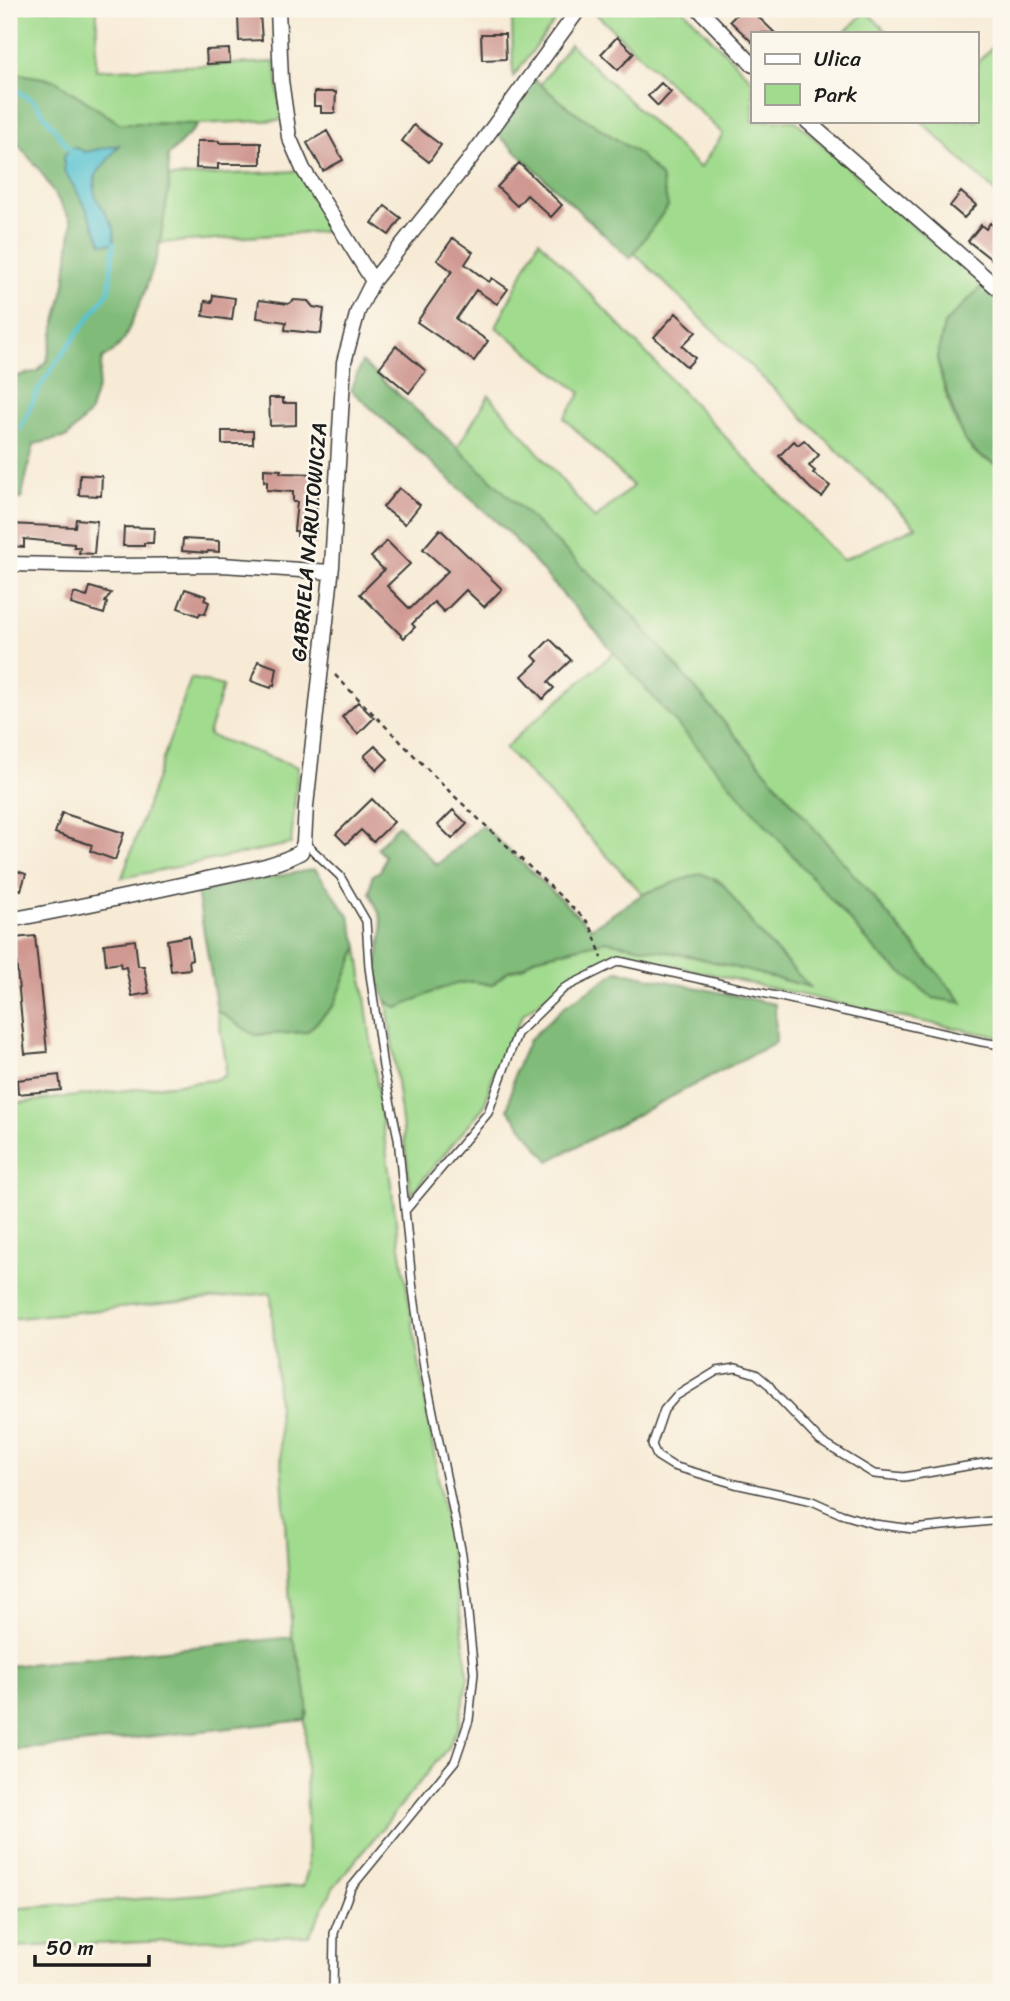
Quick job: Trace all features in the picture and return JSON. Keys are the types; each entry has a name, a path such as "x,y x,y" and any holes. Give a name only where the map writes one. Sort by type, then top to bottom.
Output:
{"street":[{"path":"278,9 281,80 289,137 303,169 373,281"},
{"name":"GABRIELA NARUTOWICZA","path":"304,842 331,572 344,362 358,311 373,281 467,163 579,9"},
{"path":"699,9 751,63"},
{"path":"808,122 1001,291"},
{"path":"9,564 222,565 331,572"},
{"path":"9,920 95,904 259,867 288,859 301,852 304,842"}],"lane":[{"path":"304,842 340,876 366,921 369,967 383,1067 398,1138 412,1282 424,1368 462,1554 474,1673 469,1720 455,1761 351,1888 334,1933 333,1992"},
{"path":"405,1211 488,1113 517,1034 564,988 619,961 1001,1045"},
{"path":"1001,1460 904,1477 874,1474 820,1441 756,1374 736,1368 717,1371 676,1396 664,1410 652,1445 657,1456 673,1466 735,1484 811,1501 841,1514 887,1527 913,1529 1001,1520"}],"path":[{"path":"321,662 450,792 590,924 606,967"}],"green space":[{"path":"9,9 97,9 96,70 275,62 282,120 199,124 119,123 54,80 19,74 9,69"},
{"path":"512,9 564,9 513,77"},
{"path":"683,9 751,79 751,122 797,122 905,219 984,284 968,300 937,358 952,412 964,439 981,457 1001,466 1001,1037 889,1015 628,955 596,963 524,1013 494,1070 485,1105 411,1194 387,1002 398,1008 460,983 492,985 508,971 523,967 534,958 605,941 695,957 809,987 759,933 723,884 715,878 681,881 643,894 505,748 615,652 882,957 962,1002 631,613 457,448 489,395 595,519 633,486 564,418 581,393 496,327 539,240 842,560 916,527 634,253 668,206 569,108 540,85 570,44 700,168 723,134 593,11"},
{"path":"866,11 887,32 845,32"},
{"path":"1001,38 1001,198 922,122 978,122 978,62"},
{"path":"9,69 20,74 54,80 119,123 199,124 168,156 169,188 158,253 125,338 102,359 98,386 89,414 67,437 34,444 21,499 9,500 9,378 38,371 47,360 65,284 72,222 39,169 9,134"},
{"path":"530,76 569,108 639,154 661,177 668,206 630,259 492,129"},
{"path":"298,171 332,231 160,243 169,188 168,177"},
{"path":"984,284 1001,300 1001,466 980,456 964,440 937,358 944,324"},
{"path":"362,362 441,432 631,613 963,1003 933,998 882,957 508,532 351,390"},
{"path":"191,678 223,686 208,735 298,767 291,844 122,878"},
{"path":"398,825 437,865 482,825 591,928 643,894 701,873 723,884 759,933 810,987 695,957 605,941 534,958 523,967 508,971 492,985 460,983 398,1008 387,1002 379,985 376,969 383,929 370,893 372,876 381,870 385,856 377,848"},
{"path":"315,869 349,916 358,947 334,1005 307,1032 254,1035 217,1010 197,891"},
{"path":"358,947 397,1228 460,1611 468,1677 458,1728 447,1749 333,1888 309,1936 9,1947 9,1909 303,1886 308,1869 305,1720 308,1715 301,1667 292,1637 271,1293 9,1319 9,1104 213,1080 225,1076 226,1062 217,1010 254,1035 307,1032 334,1005"},
{"path":"618,971 775,1004 776,1042 549,1161 508,1109 515,1072 529,1040 565,1006"},
{"path":"292,1637 306,1691 305,1720 9,1750 9,1666"}],"water":[{"path":"119,145 96,175 96,197 114,228 114,243 102,244 85,206 64,170 64,155 74,147 85,152"}],"building":[{"path":"742,9 750,9 774,32 751,32 751,41 730,21"},
{"path":"260,14 262,40 239,41 238,15"},
{"path":"481,34 505,34 506,59 482,60"},
{"path":"617,37 634,53 618,70 601,54"},
{"path":"229,49 230,63 207,64 206,50"},
{"path":"661,83 671,92 658,106 648,96"},
{"path":"314,92 336,92 335,113 321,113 321,106 314,106"},
{"path":"414,125 441,145 429,162 402,141"},
{"path":"327,131 343,160 323,171 307,143"},
{"path":"197,141 261,143 261,164 218,164 218,169 196,168"},
{"path":"519,163 562,205 551,217 527,195 517,206 497,187"},
{"path":"961,192 976,205 964,218 950,206"},
{"path":"385,206 401,218 389,235 372,223"},
{"path":"990,223 1001,232 1001,246 991,259 968,241 981,225 986,229"},
{"path":"453,238 473,252 465,264 489,282 492,278 508,289 497,304 476,290 456,319 488,341 474,361 417,322 452,271 437,260"},
{"path":"213,295 235,298 232,320 203,316 205,301 212,302"},
{"path":"259,300 288,304 294,300 308,301 313,307 324,309 321,334 285,330 286,322 257,318"},
{"path":"676,313 696,332 682,346 695,358 687,367 654,337"},
{"path":"396,346 426,371 409,393 379,368"},
{"path":"269,398 283,398 283,403 296,403 296,425 270,426"},
{"path":"222,431 253,431 253,444 222,444"},
{"path":"804,440 819,455 809,466 815,471 813,473 830,486 822,497 779,456 794,441 798,445"},
{"path":"264,469 281,470 280,473 318,474 315,538 297,536 297,531 294,531 297,502 293,502 293,492 267,490"},
{"path":"80,475 102,476 101,496 79,495"},
{"path":"399,488 420,505 405,524 383,507"},
{"path":"76,519 97,521 94,554 79,553 80,547 74,547 74,544 24,539 24,547 9,546 9,524 75,527"},
{"path":"124,527 154,528 153,543 123,546"},
{"path":"440,529 502,589 484,607 466,590 444,612 434,602 412,624 415,627 404,638 360,594 384,570 371,557 387,541 410,564 387,586 410,609 448,571 423,549"},
{"path":"183,539 219,541 219,552 182,551"},
{"path":"90,587 111,593 105,602 104,614 71,604 74,593 87,597"},
{"path":"185,589 206,596 204,600 209,602 205,614 200,613 199,616 178,608"},
{"path":"550,639 571,660 548,682 554,688 543,699 522,676 538,661 533,656"},
{"path":"258,661 277,668 274,686 271,688 251,681"},
{"path":"358,702 374,718 358,734 342,717"},
{"path":"375,746 388,759 377,770 364,756"},
{"path":"372,799 394,822 373,842 361,830 346,844 336,834"},
{"path":"453,810 467,824 452,839 438,825"},
{"path":"62,813 124,833 115,860 90,851 92,845 55,833"},
{"path":"9,868 26,874 21,890 9,886"},
{"path":"35,936 47,1052 25,1054 14,938"},
{"path":"189,936 192,959 189,960 190,969 171,971 167,940"},
{"path":"135,940 138,966 144,966 149,993 132,996 126,967 121,968 120,963 106,965 104,944"},
{"path":"59,1075 61,1090 18,1094 17,1080"}],"waterway":[{"path":"9,86 34,101 70,150"},
{"path":"21,428 39,388 109,291 114,243"}]}
